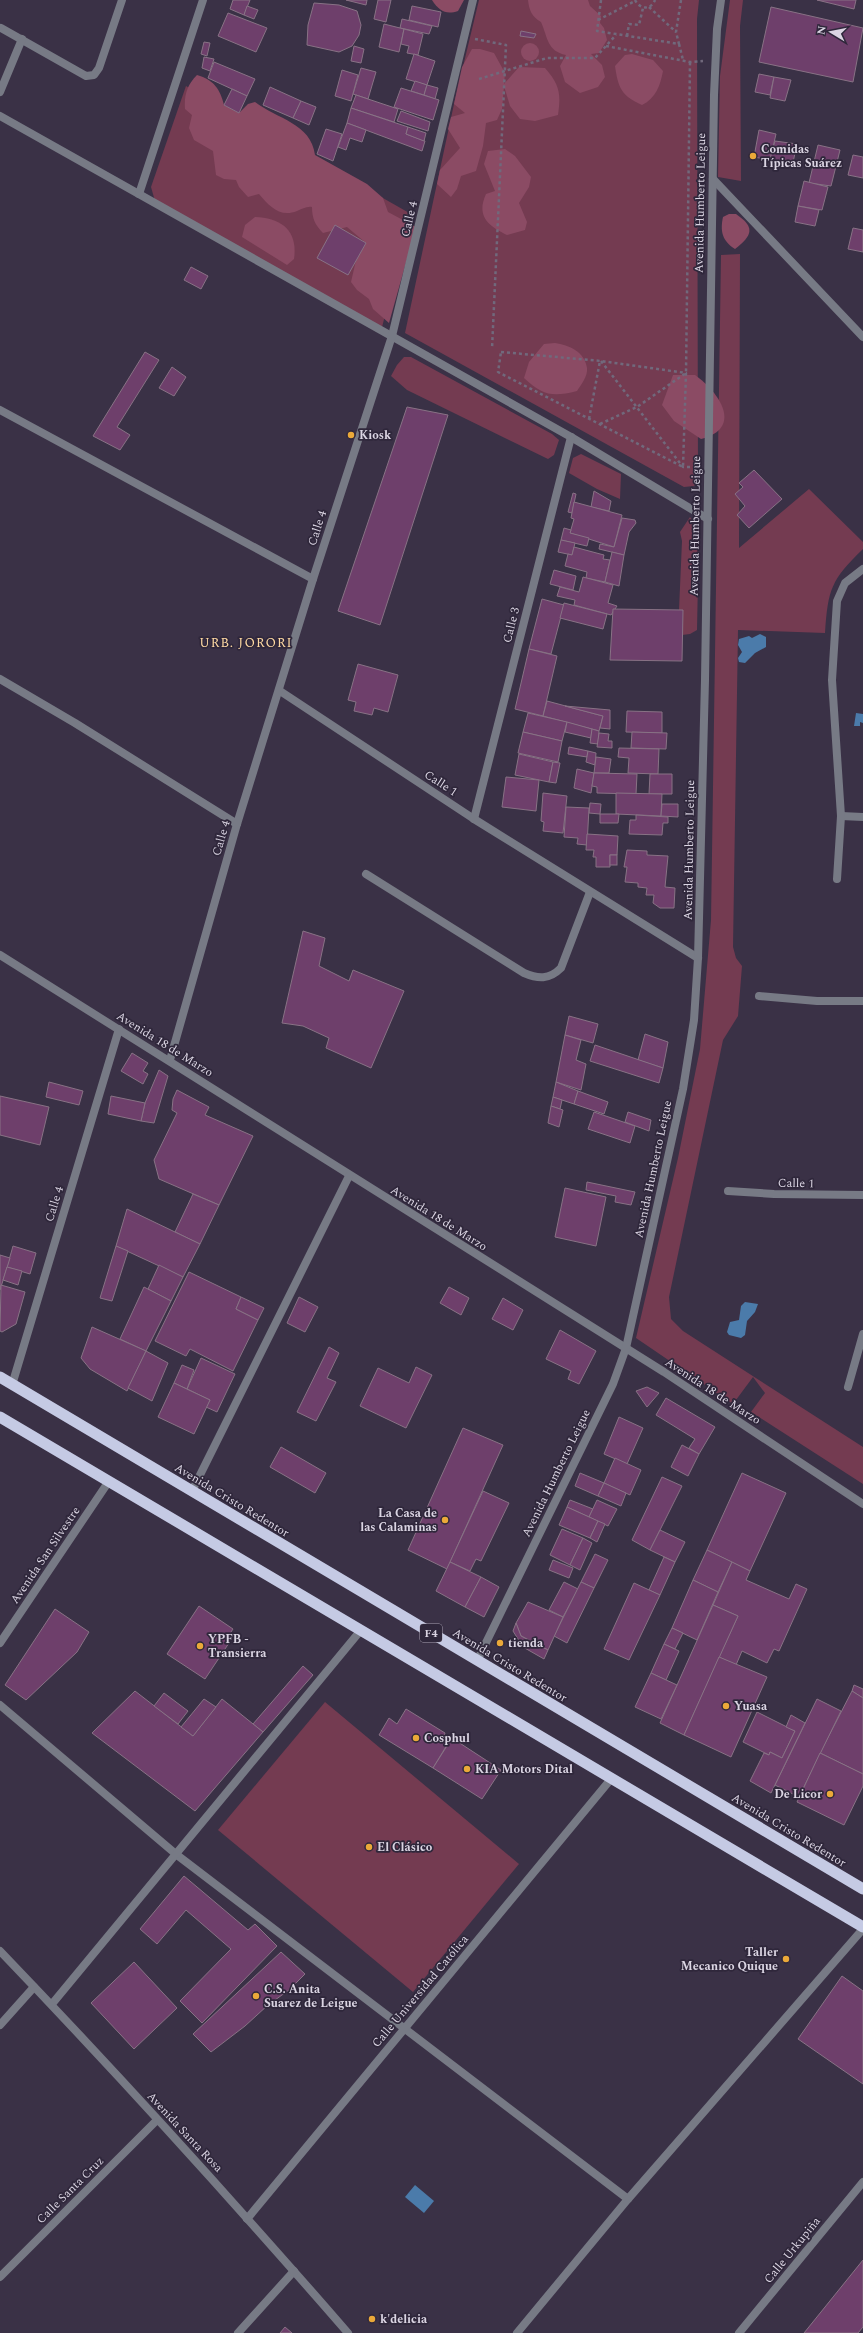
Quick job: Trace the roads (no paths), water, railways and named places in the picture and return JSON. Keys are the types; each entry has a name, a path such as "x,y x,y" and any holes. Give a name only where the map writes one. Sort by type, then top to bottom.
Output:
{"highway":[{"name":"Avenida Cristo Redentor","path":"0,1378 863,1890"},
{"path":"0,1416 863,1928"}],"street":[{"path":"0,29 22,39 86,76 94,75 99,68 122,0"},
{"path":"139,194 203,0"},
{"name":"Calle 4","path":"170,1060 237,824 280,690 312,579 392,336 473,0"},
{"name":"Avenida Humberto Leigue","path":"477,1661 613,1384 626,1348 683,1089 694,1020 698,958 716,61 721,0"},
{"path":"0,92 22,39"},
{"path":"0,116 571,437 708,519"},
{"path":"713,179 863,337"},
{"path":"0,410 312,579"},
{"name":"Calle 3","path":"474,819 571,437"},
{"path":"837,879 841,816 832,680 837,601 844,583 863,569"},
{"path":"0,679 75,723 237,824"},
{"name":"Calle 1","path":"280,690 474,819 698,958"},
{"path":"841,816 863,817"},
{"path":"366,874 524,972 537,978 554,976 561,968 590,892"},
{"name":"Avenida 18 de Marzo","path":"0,955 170,1060 349,1176 626,1348 863,1504"},
{"path":"759,996 817,1001 863,1001"},
{"name":"Calle 4","path":"12,1384 119,1029"},
{"path":"192,1491 349,1176"},
{"name":"Calle 1","path":"728,1191 774,1194 863,1196"},
{"path":"848,1387 863,1334"},
{"name":"Avenida San Silvestre","path":"0,1643 109,1481"},
{"path":"52,2004 177,1855 361,1630"},
{"path":"0,1705 177,1855 404,2030 628,2199"},
{"name":"Calle Universidad Católica","path":"247,2219 611,1779"},
{"path":"517,2333 628,2199 863,1928"},
{"name":"Avenida Santa Rosa","path":"0,1951 52,2004 198,2163 348,2333"},
{"path":"0,2025 34,1986"},
{"name":"Calle Santa Cruz","path":"0,2277 157,2120"},
{"name":"Calle Urkupiña","path":"739,2333 863,2182"},
{"path":"238,2333 294,2271"}],"water":[{"path":"760,634 766,637 766,647 755,653 745,663 739,662 738,658 742,652 738,645 739,639 749,636 752,638"},
{"path":"856,713 863,714 863,723 860,722 860,726 854,726"},
{"path":"745,1302 758,1304 755,1312 747,1321 745,1335 741,1338 729,1335 727,1332 730,1322 739,1320 741,1306"},
{"path":"415,2185 434,2201 424,2213 405,2197"}],"place":[{"name":"Comidas Típicas Suárez","path":"753,156"},
{"name":"Kiosk","path":"351,435"},
{"name":"La Casa de las Calaminas","path":"445,1520"},
{"name":"tienda","path":"500,1643"},
{"name":"YPFB - Transierra","path":"200,1646"},
{"name":"Yuasa","path":"726,1706"},
{"name":"Cosphul","path":"416,1738"},
{"name":"KIA Motors Dital","path":"467,1769"},
{"name":"De Licor","path":"830,1794"},
{"name":"El Clásico","path":"369,1847"},
{"name":"Taller Mecanico Quique","path":"786,1959"},
{"name":"C.S. Anita Suarez de Leigue","path":"256,1996"},
{"name":"k'delicia","path":"372,2319"}],"district":[{"name":"URB. JORORI","path":"246,642"}]}
